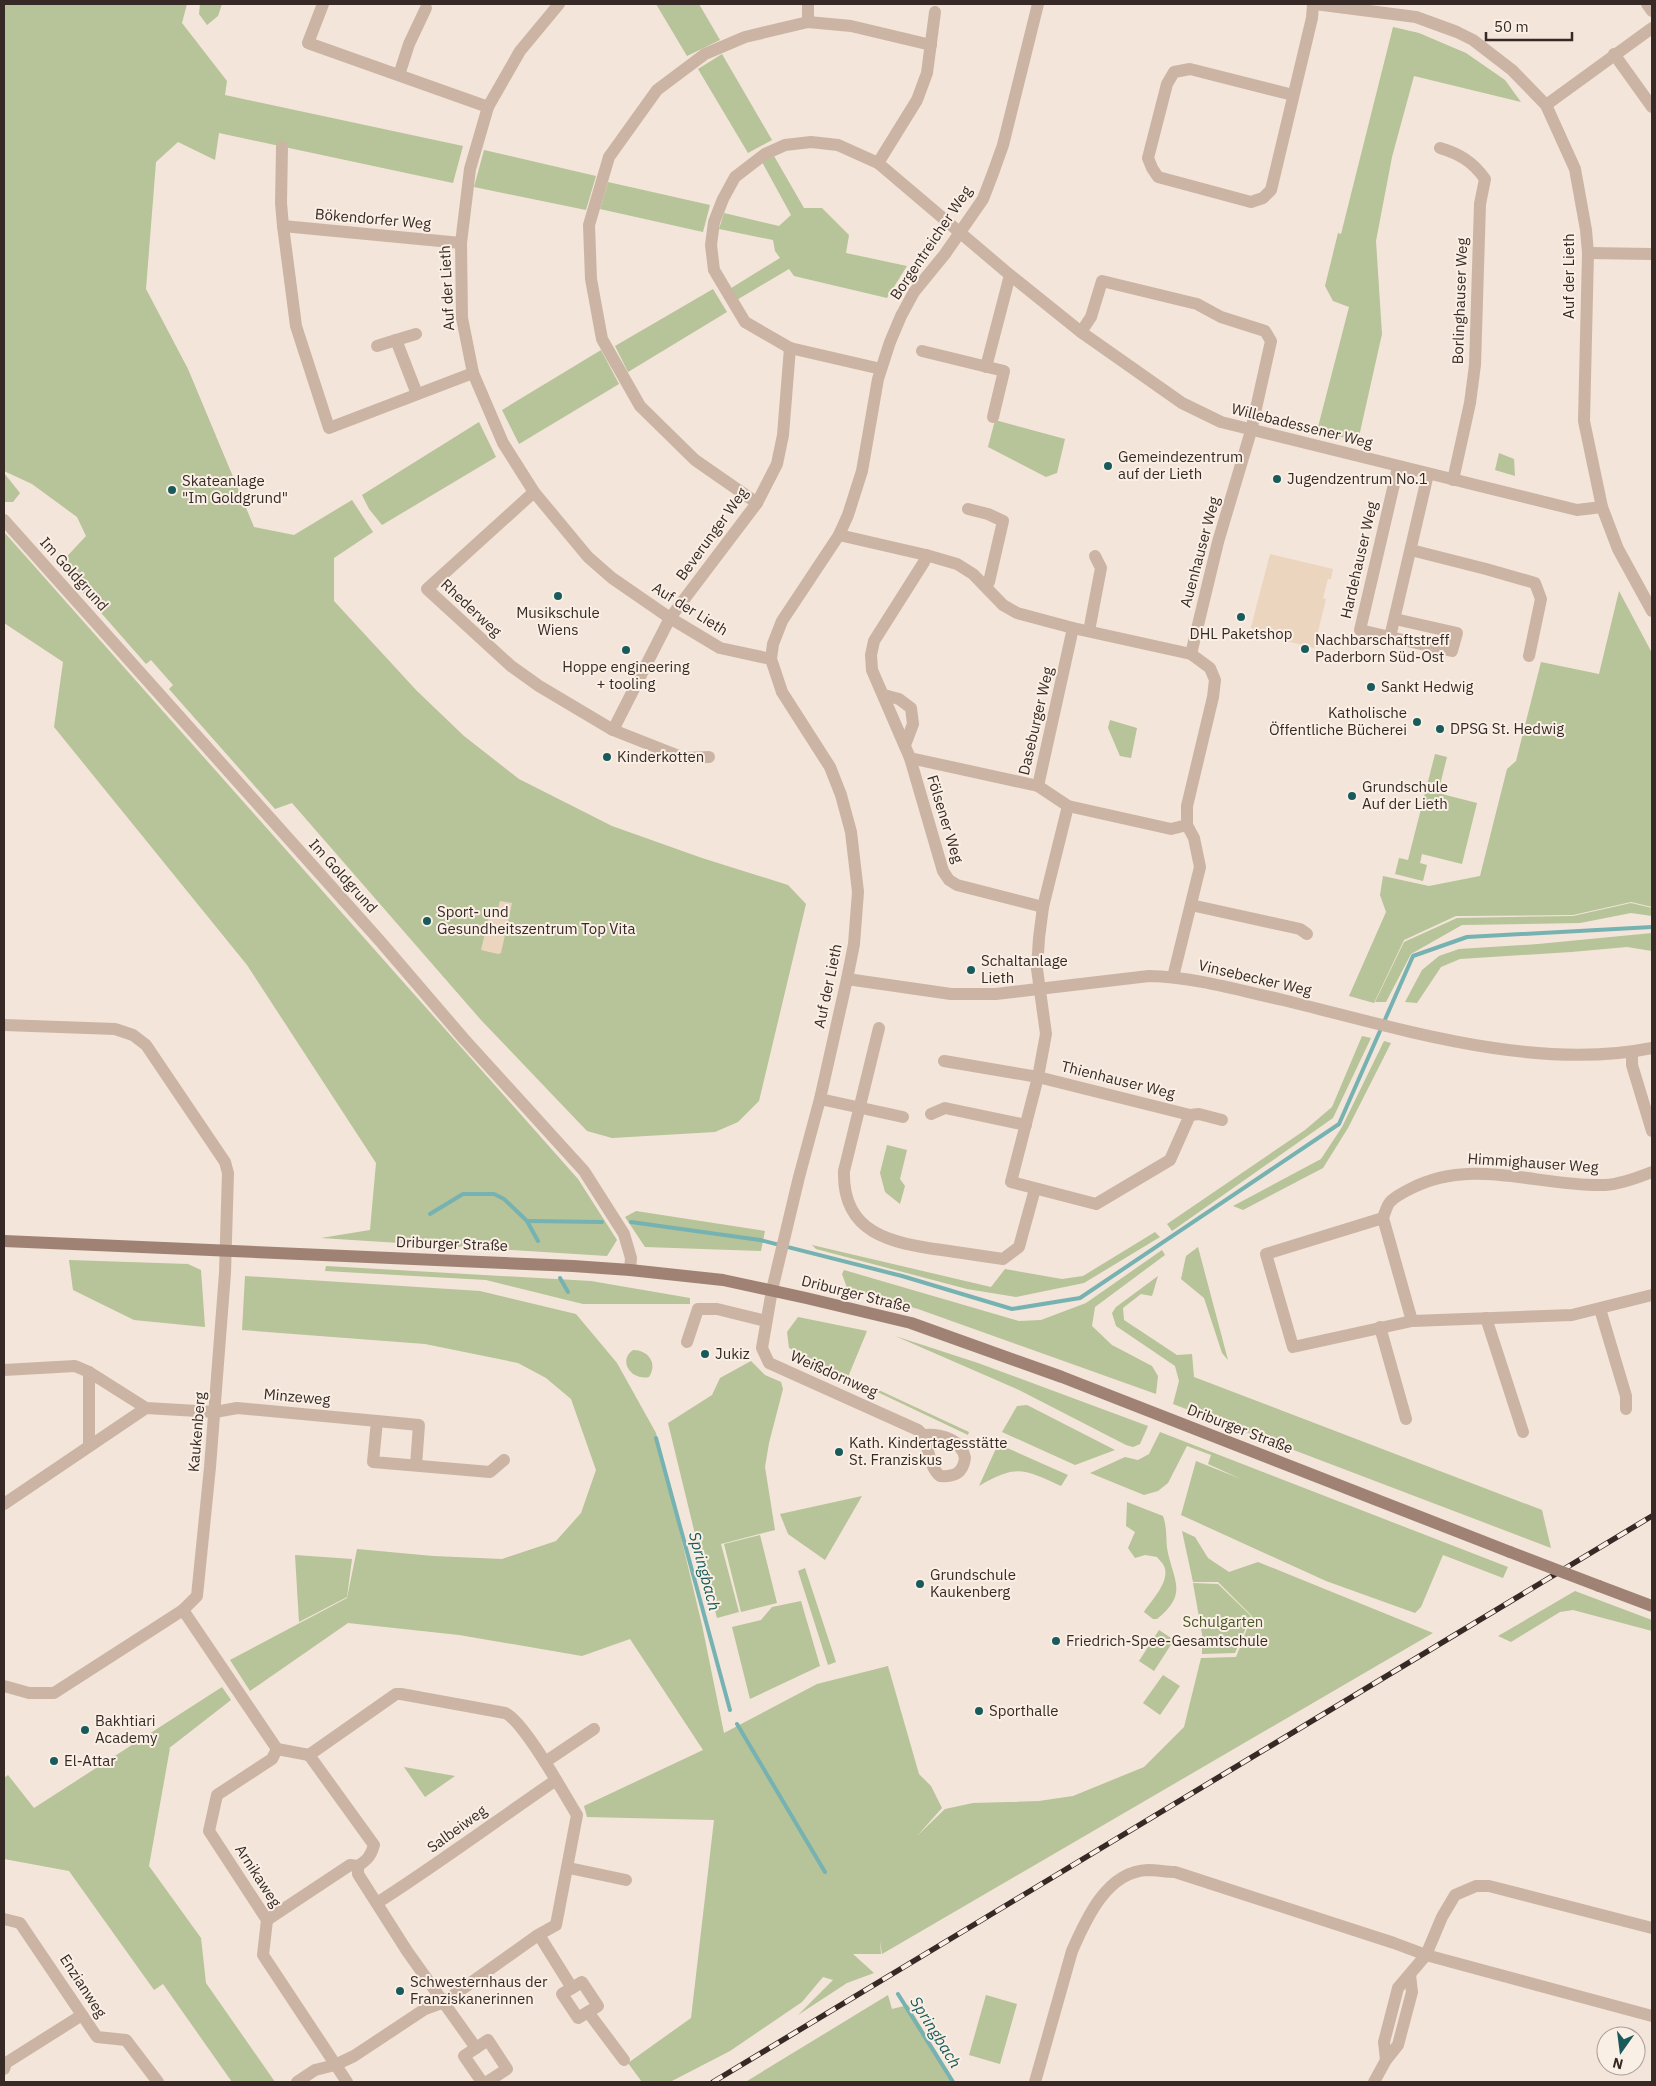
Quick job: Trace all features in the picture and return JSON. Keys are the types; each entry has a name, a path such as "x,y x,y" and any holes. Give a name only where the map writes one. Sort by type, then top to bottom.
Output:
{"main road":[{"name":"Driburger Straße","path":"4,1241 630,1270 723,1280 772,1290 911,1324 1018,1361 1652,1606"}],"street":[{"path":"323,4 308,43 488,107"},
{"name":"Auf der Lieth","path":"559,4 520,51 488,107 470,169 461,243 462,318 473,373 498,435 534,492 588,557 612,578 670,618 720,648 771,658 782,692 830,767 852,832 858,892 854,944 848,979 820,1100 782,1244 772,1290"},
{"path":"808,4 808,22"},
{"name":"Borgentreicher Weg","path":"771,658 777,630 839,535 848,515 862,470 881,370 901,316 914,292 960,232 982,199 1003,145 1038,4"},
{"path":"1293,95 1190,69 1174,72 1167,84 1148,158 1152,168 1158,177 1251,202 1263,198 1271,190 1312,18 1314,4"},
{"name":"Auf der Lieth","path":"1314,4 1416,17 1457,32 1473,40 1512,70 1546,105 1575,169 1586,230 1588,253 1584,421 1602,507 1618,549 1652,611"},
{"path":"1647,4 1652,12"},
{"path":"399,75 409,44 426,8"},
{"path":"878,163 917,100 927,74 935,12"},
{"path":"757,503 695,460 640,406 602,339 590,279 589,224 609,157 657,90 705,54 745,37 808,22 851,26 931,45"},
{"path":"1546,105 1652,28"},
{"path":"1614,54 1652,107"},
{"path":"881,370 790,348 746,322 714,270 712,237 714,222 723,199 735,177 765,154 785,145 811,142 838,145 878,163 960,232"},
{"path":"282,148 281,204 296,326 329,428 473,373"},
{"name":"Borlinghauser Weg","path":"1440,148 1459,154 1476,166 1485,178 1480,204 1475,364 1470,403 1453,480"},
{"name":"Bökendorfer Weg","path":"283,226 461,243"},
{"name":"Willebadessener Weg","path":"960,232 1080,332 1182,403 1221,422 1251,431 1577,510 1602,507"},
{"path":"1588,253 1652,254"},
{"path":"986,367 1010,275"},
{"name":"Auenhauser Weg","path":"1080,332 1091,317 1102,281 1197,304 1221,317 1265,331 1271,341 1251,431 1218,542 1191,654"},
{"path":"377,346 416,334"},
{"path":"396,340 418,394"},
{"name":"Beverunger Weg","path":"670,618 757,503 777,464 783,435 790,348"},
{"path":"922,351 1004,372 993,417"},
{"name":"Hardehauser Weg","path":"1395,619 1457,633 1452,651 1360,630 1398,467"},
{"path":"1390,637 1428,474"},
{"name":"Rhederweg","path":"534,492 427,589 511,666 539,686 613,730 684,758 709,757"},
{"path":"968,508 1003,521 989,582 985,586"},
{"name":"Im Goldgrund","path":"4,520 380,941 470,1046 584,1171 624,1234 631,1258 630,1270"},
{"path":"839,535 957,564 973,574 1004,605 1017,613 1089,632 1191,654 1210,668 1215,680 1213,697 1187,806 1187,825 1194,838 1200,867 1173,977"},
{"path":"1411,550 1535,583 1540,599 1529,656"},
{"name":"Fölsener Weg","path":"926,555 924,562 874,641 871,655 872,670 908,752 943,871 949,880 957,886 1043,907"},
{"path":"1089,632 1101,568 1095,556"},
{"path":"613,730 670,618"},
{"name":"Daseburger Weg","path":"1073,628 1038,786 1068,806 1172,829 1187,825"},
{"path":"884,695 900,699 911,708 913,724 908,752"},
{"name":"Fölsener Weg","path":"908,752 1038,786"},
{"path":"931,1114 945,1108 1026,1125 1046,1034 1039,990 1038,938 1043,907 1068,806"},
{"path":"1191,905 1300,929 1306,934"},
{"name":"Vinsebecker Weg","path":"848,979 951,994 996,994 1149,976 1173,977 1218,984 1473,1044 1530,1053 1564,1055 1632,1052 1652,1048"},
{"name":"Kaukenberg","path":"4,1024 115,1029 133,1035 146,1045 226,1164 228,1173 226,1250 215,1412 197,1596 183,1610 54,1693 29,1693 4,1686"},
{"path":"879,1028 844,1171 843,1185 850,1206 863,1224 880,1236 903,1245 1003,1259 1020,1247 1035,1189"},
{"path":"1632,1052 1632,1066 1652,1131"},
{"name":"Thienhauser Weg","path":"944,1060 1038,1077 1190,1115 1199,1114 1222,1120"},
{"path":"820,1100 903,1117"},
{"name":"Thienhauser Weg","path":"1026,1125 1011,1182 1096,1204 1170,1160 1190,1115"},
{"name":"Himmighauser Weg","path":"1383,1218 1390,1202 1407,1191 1424,1182 1459,1173 1489,1173 1548,1181 1605,1185 1628,1181 1652,1172"},
{"path":"1412,1320 1383,1218 1266,1254 1293,1347 1412,1320 1572,1315 1652,1295"},
{"name":"Weißdornweg","path":"772,1290 762,1348 769,1363 858,1402 918,1430 924,1435"},
{"path":"687,1342 698,1309 718,1309 766,1321"},
{"path":"1600,1309 1626,1396 1626,1409"},
{"path":"1486,1318 1523,1432"},
{"path":"1380,1327 1406,1419"},
{"path":"4,1370 75,1366 89,1372 146,1408 4,1504"},
{"path":"89,1372 89,1446"},
{"name":"Minzeweg","path":"146,1408 215,1412 237,1408 419,1425 416,1465"},
{"path":"377,1421 373,1462 490,1472 504,1460"},
{"path":"183,1610 277,1749 309,1755 374,1845 372,1853 358,1866 350,1865 267,1920"},
{"path":"297,2082 315,2070 335,2065 354,2056 425,2009 444,2002 556,1925 577,1815 545,1762 512,1716 508,1714 396,1694 309,1755"},
{"path":"545,1762 594,1729"},
{"name":"Arnikaweg","path":"277,1749 272,1759 216,1795 210,1830 267,1920 263,1955 347,2082"},
{"name":"Salbeiweg","path":"377,1903 456,1851 471,1838 556,1780"},
{"path":"358,1866 358,1874 407,1951 476,2048"},
{"path":"568,1868 626,1880"},
{"path":"1035,2082 1072,1951 1095,1906 1122,1878 1147,1870 1175,1872 1426,1955 1652,2016"},
{"path":"1374,2082 1386,2060 1384,2042 1398,1988 1426,1955 1442,1917 1455,1895 1476,1886 1502,1889 1652,1928"},
{"name":"Enzianweg","path":"4,1919 20,1923 97,2037 126,2040 158,2082"},
{"path":"539,1935 572,1988 562,1994 578,2018 588,2012 624,2060"},
{"path":"4,2069 6,2063 82,2015"},
{"path":"482,2082 464,2056 488,2040 508,2069 494,2080"}],"green space":[{"path":"4,4 187,4 182,23 227,81 225,95 463,146 453,183 219,133 215,160 178,142 156,162 146,289 188,369 254,527 294,535 352,500 373,532 334,558 334,601 417,691 464,736 519,779 612,826 702,858 788,885 806,904 759,1101 738,1122 715,1132 612,1138 587,1131 481,1020 292,803 275,809 169,689 173,685 151,660 146,664 59,565 86,536 77,517 32,484 4,471"},
{"path":"200,4 222,4 218,16 207,25 199,14"},
{"path":"656,4 699,4 720,40 687,56"},
{"path":"1393,27 1419,33 1466,53 1505,80 1521,102 1414,76 1392,157 1376,241 1382,334 1358,441 1317,431 1349,307 1333,301 1325,286 1338,233 1341,234"},
{"path":"722,54 772,140 748,153 698,69"},
{"path":"484,150 596,176 586,210 474,187"},
{"path":"774,156 804,208 822,208 849,235 846,253 907,266 887,298 794,276 789,269 735,301 728,290 780,258 775,251 773,240 719,229 724,213 779,226 791,215 762,162"},
{"path":"608,182 710,205 703,232 600,209"},
{"path":"713,289 727,312 628,372 615,346"},
{"path":"601,350 619,384 519,444 502,410"},
{"path":"995,420 1065,439 1057,473 1046,477 988,447"},
{"path":"479,422 496,457 382,525 369,509 362,495"},
{"path":"1499,453 1514,459 1515,476 1495,470"},
{"path":"4,473 20,493 13,502 4,502"},
{"path":"4,532 578,1179 617,1240 607,1256 321,1238 370,1230 376,1163 247,965 54,727 63,662 4,623"},
{"path":"1619,591 1652,653 1652,907 1631,902 1573,915 1456,916 1404,940 1374,1003 1349,996 1386,912 1380,895 1383,876 1429,886 1480,876 1507,769 1516,761 1541,662 1599,674"},
{"path":"1110,720 1137,728 1131,758 1120,756 1108,728"},
{"path":"1435,754 1447,757 1438,793 1477,803 1462,864 1422,854 1420,863 1427,865 1423,881 1395,874 1399,858 1408,860"},
{"path":"1631,903 1652,908 1652,916 1631,913 1580,923 1462,925 1411,954 1386,1002 1375,1002 1404,942 1457,918 1573,916"},
{"path":"1652,933 1652,951 1627,947 1460,959 1441,967 1417,1003 1405,1002 1422,970 1439,956 1459,949 1538,944"},
{"path":"1362,1036 1371,1038 1333,1118 1172,1231 1167,1224 1305,1130 1332,1107"},
{"path":"1384,1041 1391,1043 1348,1128 1323,1168 1243,1210 1233,1206 1321,1159 1342,1127"},
{"path":"887,1145 907,1150 900,1179 905,1186 900,1204 885,1192 880,1173"},
{"path":"636,1211 765,1231 761,1251 645,1247 625,1217"},
{"path":"1155,1232 1160,1237 1084,1283 1016,1297 967,1289 816,1249 812,1245 991,1287 1005,1269 1062,1279 1083,1276"},
{"path":"1198,1247 1228,1360 1222,1353 1204,1298 1181,1279 1186,1256"},
{"path":"1162,1250 1165,1255 1095,1307 1092,1326 1112,1345 1152,1366 1158,1376 1156,1394 918,1309 847,1288 842,1274 844,1270 1019,1321 1041,1320 1086,1303"},
{"path":"69,1260 188,1264 201,1270 205,1327 134,1320 73,1290"},
{"path":"326,1266 591,1281 690,1298 690,1304 583,1304 486,1280 325,1271"},
{"path":"245,1276 480,1291 576,1314 617,1363 656,1433 702,1625 724,1733 817,1684 888,1666 919,1774 931,1786 942,1808 917,1836 945,1809 973,1803 1039,1801 1073,1796 1144,1767 1184,1727 1201,1658 1236,1657 1252,1616 1218,1582 1193,1582 1182,1531 1195,1537 1208,1558 1229,1572 1258,1562 1433,1633 882,1954 880,1941 881,1954 853,1954 874,1973 847,1983 798,2015 833,1980 823,1977 802,2002 730,2051 670,2082 642,2082 628,2063 691,2018 714,1820 587,1817 584,1806 703,1750 630,1639 582,1656 459,1635 348,1623 250,1691 230,1660 347,1598 357,1549 433,1556 502,1559 556,1541 581,1513 596,1470 571,1399 546,1378 518,1363 425,1344 242,1330"},
{"path":"1158,1276 1152,1296 1141,1294 1123,1308 1124,1320 1177,1355 1192,1354 1194,1377 1542,1510 1551,1548 1173,1404 1179,1381 1175,1366 1116,1326 1112,1313 1116,1307"},
{"path":"798,1317 867,1331 848,1377 789,1348 787,1332"},
{"path":"895,1336 978,1363 1148,1426 1140,1444 1133,1447 1126,1445 1019,1390"},
{"path":"633,1350 643,1352 650,1358 652,1372 649,1377 637,1376 629,1369 626,1359"},
{"path":"751,1361 765,1375 781,1382 783,1389 765,1467 775,1530 721,1544 739,1612 717,1618 668,1423 712,1395 720,1378"},
{"path":"870,1386 969,1432 968,1435 869,1388"},
{"path":"1027,1405 1115,1450 1075,1465 1002,1432 1017,1406"},
{"path":"1160,1432 1508,1567 1503,1578 1443,1555 1421,1607 1415,1613 1326,1581 1181,1515 1196,1461 1241,1479 1208,1464 1211,1455 1187,1446 1168,1483 1158,1491 1144,1495 1090,1473 1125,1457 1138,1460 1149,1454"},
{"path":"998,1444 1068,1475 1061,1486 1020,1471 1002,1474 979,1486"},
{"path":"862,1496 825,1560 788,1534 780,1514"},
{"path":"1127,1502 1163,1516 1167,1548 1175,1578 1176,1594 1167,1610 1157,1619 1153,1619 1144,1612 1163,1584 1165,1578 1164,1566 1157,1557 1145,1555 1135,1558 1128,1548 1135,1532 1126,1526"},
{"path":"760,1535 777,1603 741,1612 724,1544"},
{"path":"295,1555 352,1559 347,1597 299,1622"},
{"path":"805,1568 836,1662 828,1665 798,1571"},
{"name":"Schulgarten","path":"1193,1583 1218,1584 1251,1616 1235,1653 1202,1654 1202,1634"},
{"path":"1575,1591 1652,1620 1652,1631 1573,1610 1560,1612 1511,1642 1498,1636"},
{"path":"801,1601 820,1666 750,1699 732,1627 761,1620 772,1607"},
{"path":"1159,1630 1174,1640 1154,1671 1139,1661"},
{"path":"1163,1675 1180,1686 1160,1715 1143,1703"},
{"path":"222,1687 231,1700 168,1749 170,1748 149,1866 201,1938 206,1983 275,2082 232,2082 163,1984 154,1990 69,1871 4,1859 4,1778 8,1775 34,1808"},
{"path":"404,1767 455,1776 425,1797"},
{"path":"888,1995 892,2009 908,2005 955,2082 747,2081"},
{"path":"986,1995 1017,2004 1000,2064 969,2055"}],"shaded area":[{"path":"1270,554 1333,569 1323,598 1326,599 1314,648 1255,633 1251,627"},
{"path":"500,901 512,903 501,953 498,954 481,950 489,916 496,917"}],"waterway":[{"path":"631,1222 760,1240 902,1276 1012,1309 1080,1298 1339,1124 1413,956 1467,937 1652,927"},
{"name":"Springbach","path":"430,1214 463,1194 494,1194 504,1199 527,1221 538,1241"},
{"path":"527,1221 602,1222"},
{"path":"560,1278 568,1292"},
{"name":"Springbach","path":"656,1438 730,1710"},
{"name":"Springbach","path":"737,1724 825,1872"},
{"name":"Springbach","path":"898,1994 953,2082"}],"railway":[{"path":"713,2082 1652,1516"}],"place":[{"name":"Gemeindezentrum auf der Lieth","path":"1108,466"},
{"name":"Jugendzentrum No.1","path":"1277,479"},
{"name":"Skateanlage \"Im Goldgrund\"","path":"172,490"},
{"name":"Musikschule Wiens","path":"558,596"},
{"name":"DHL Paketshop","path":"1241,617"},
{"name":"Nachbarschaftstreff Paderborn Süd-Ost","path":"1305,649"},
{"name":"Hoppe engineering + tooling","path":"626,650"},
{"name":"Sankt Hedwig","path":"1371,687"},
{"name":"Katholische Öffentliche Bücherei","path":"1417,722"},
{"name":"DPSG St. Hedwig","path":"1440,729"},
{"name":"Kinderkotten","path":"607,757"},
{"name":"Grundschule Auf der Lieth","path":"1352,796"},
{"name":"Sport- und Gesundheitszentrum Top Vita","path":"427,921"},
{"name":"Schaltanlage Lieth","path":"971,970"},
{"name":"Jukiz","path":"705,1354"},
{"name":"Kath. Kindertagesstätte St. Franziskus","path":"839,1452"},
{"name":"Grundschule Kaukenberg","path":"920,1584"},
{"name":"Friedrich-Spee-Gesamtschule","path":"1056,1641"},
{"name":"Sporthalle","path":"979,1711"},
{"name":"Bakhtiari Academy","path":"85,1730"},
{"name":"El-Attar","path":"54,1761"},
{"name":"Schwesternhaus der Franziskanerinnen","path":"400,1991"}]}
